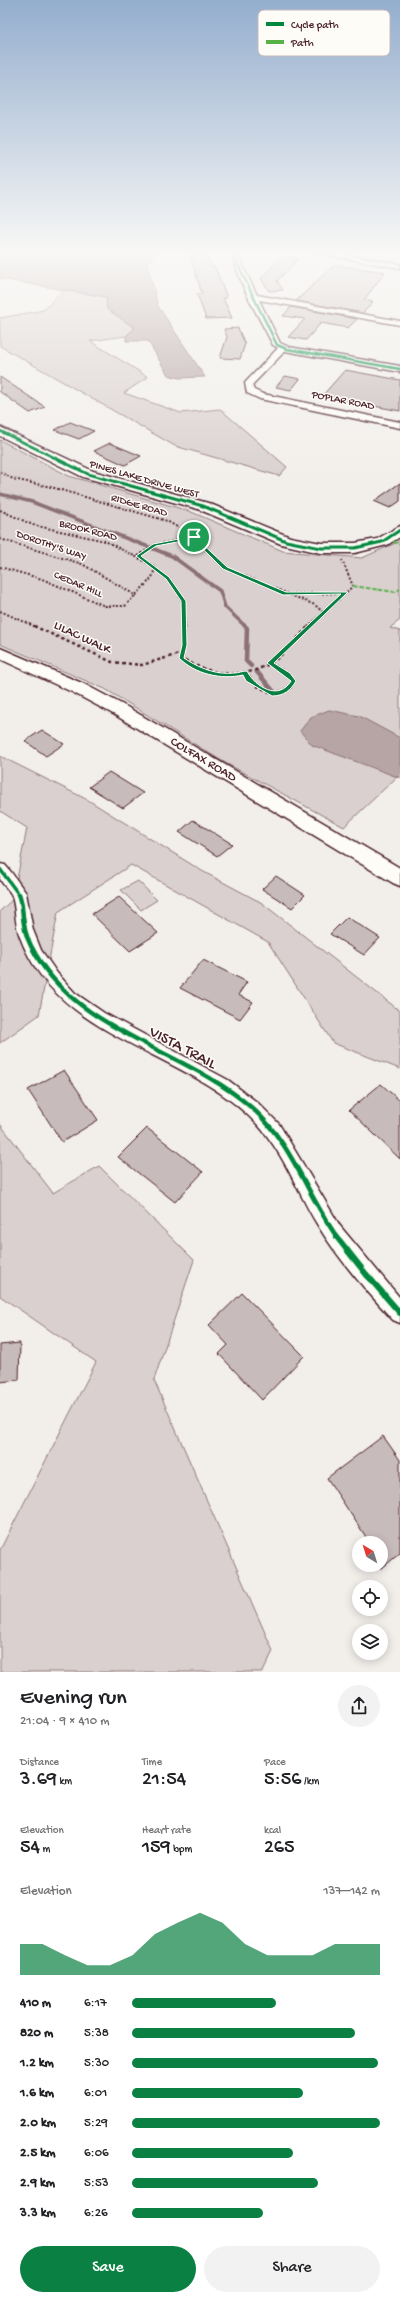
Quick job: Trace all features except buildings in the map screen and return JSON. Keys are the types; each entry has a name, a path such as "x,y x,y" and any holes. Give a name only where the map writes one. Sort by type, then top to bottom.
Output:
{"street":[{"path":"268,330 274,343 283,348 400,369"},
{"name":"POPLAR ROAD","path":"283,348 248,385 250,391 254,394 281,401 400,425"},
{"name":"PINES LAKE DRIVE WEST","path":"0,431 88,474 185,500 269,535 297,544 321,548 355,548 382,542 400,530"},
{"name":"COLFAX ROAD","path":"0,653 64,681 121,711 400,878"},
{"name":"VISTA TRAIL","path":"0,869 12,883 20,898 26,931 34,952 47,972 64,992 84,1010 207,1076 231,1090 254,1109 274,1130 291,1154 315,1203 338,1240 367,1277 400,1313"}],"path":[{"path":"138,556 152,546 194,537"},
{"path":"183,653 182,658 195,668 213,674 234,675 270,663 353,586 341,559"},
{"path":"285,594 346,592"},
{"path":"245,672 248,680 269,693 274,694 290,688 294,681 270,663"}],"shaded area":[{"path":"0,330 133,330 126,336 90,341 148,377 124,393 181,413 220,409 287,467 279,476 175,446 0,346"},
{"path":"133,330 174,330 205,377 179,378 168,375 148,341 126,341 126,336"},
{"path":"0,440 69,476 189,511 283,551 362,558 400,541 400,620 390,628 400,631 400,774 344,827 222,761 105,689 0,644"},
{"path":"329,710 359,716 400,738 400,778 312,745 300,731 311,717"},
{"path":"0,756 88,800 202,871 262,903 400,1011 400,1069 333,1043 268,942 131,865 58,912 39,1015 0,1043 0,911 13,899 27,828 0,811"},
{"path":"138,881 157,900 141,910 121,890"},
{"path":"0,1124 53,1193 99,1166 194,1260 154,1380 273,1651 263,1672 0,1672 0,1550 96,1362 0,1296"}],"waterway":[{"path":"0,494 32,502 172,556 220,591 225,607 246,627"},
{"path":"246,627 246,661 251,666"},
{"path":"257,672 275,693"}],"marked path":[{"path":"393,541 400,545"},
{"path":"353,586 395,592 400,589"}],"cycle path":[{"path":"270,330 277,345 287,349 400,369"},
{"path":"0,431 88,474 203,506 286,541 321,548 355,548 382,542 400,530"},
{"path":"0,869 14,886 20,897 24,926 36,955 51,977 63,991 76,1003 106,1022 222,1085 263,1118 273,1129 288,1152 315,1203 334,1233 366,1274 400,1313"}],"route":[{"path":"194,537 212,553 225,568 251,581 285,594 333,594 346,592 270,663 294,681 290,688 274,694 269,693 248,680 245,672 234,675 213,674 195,668 182,658 184,645 183,601 167,578 138,556 154,545 194,537"}]}
